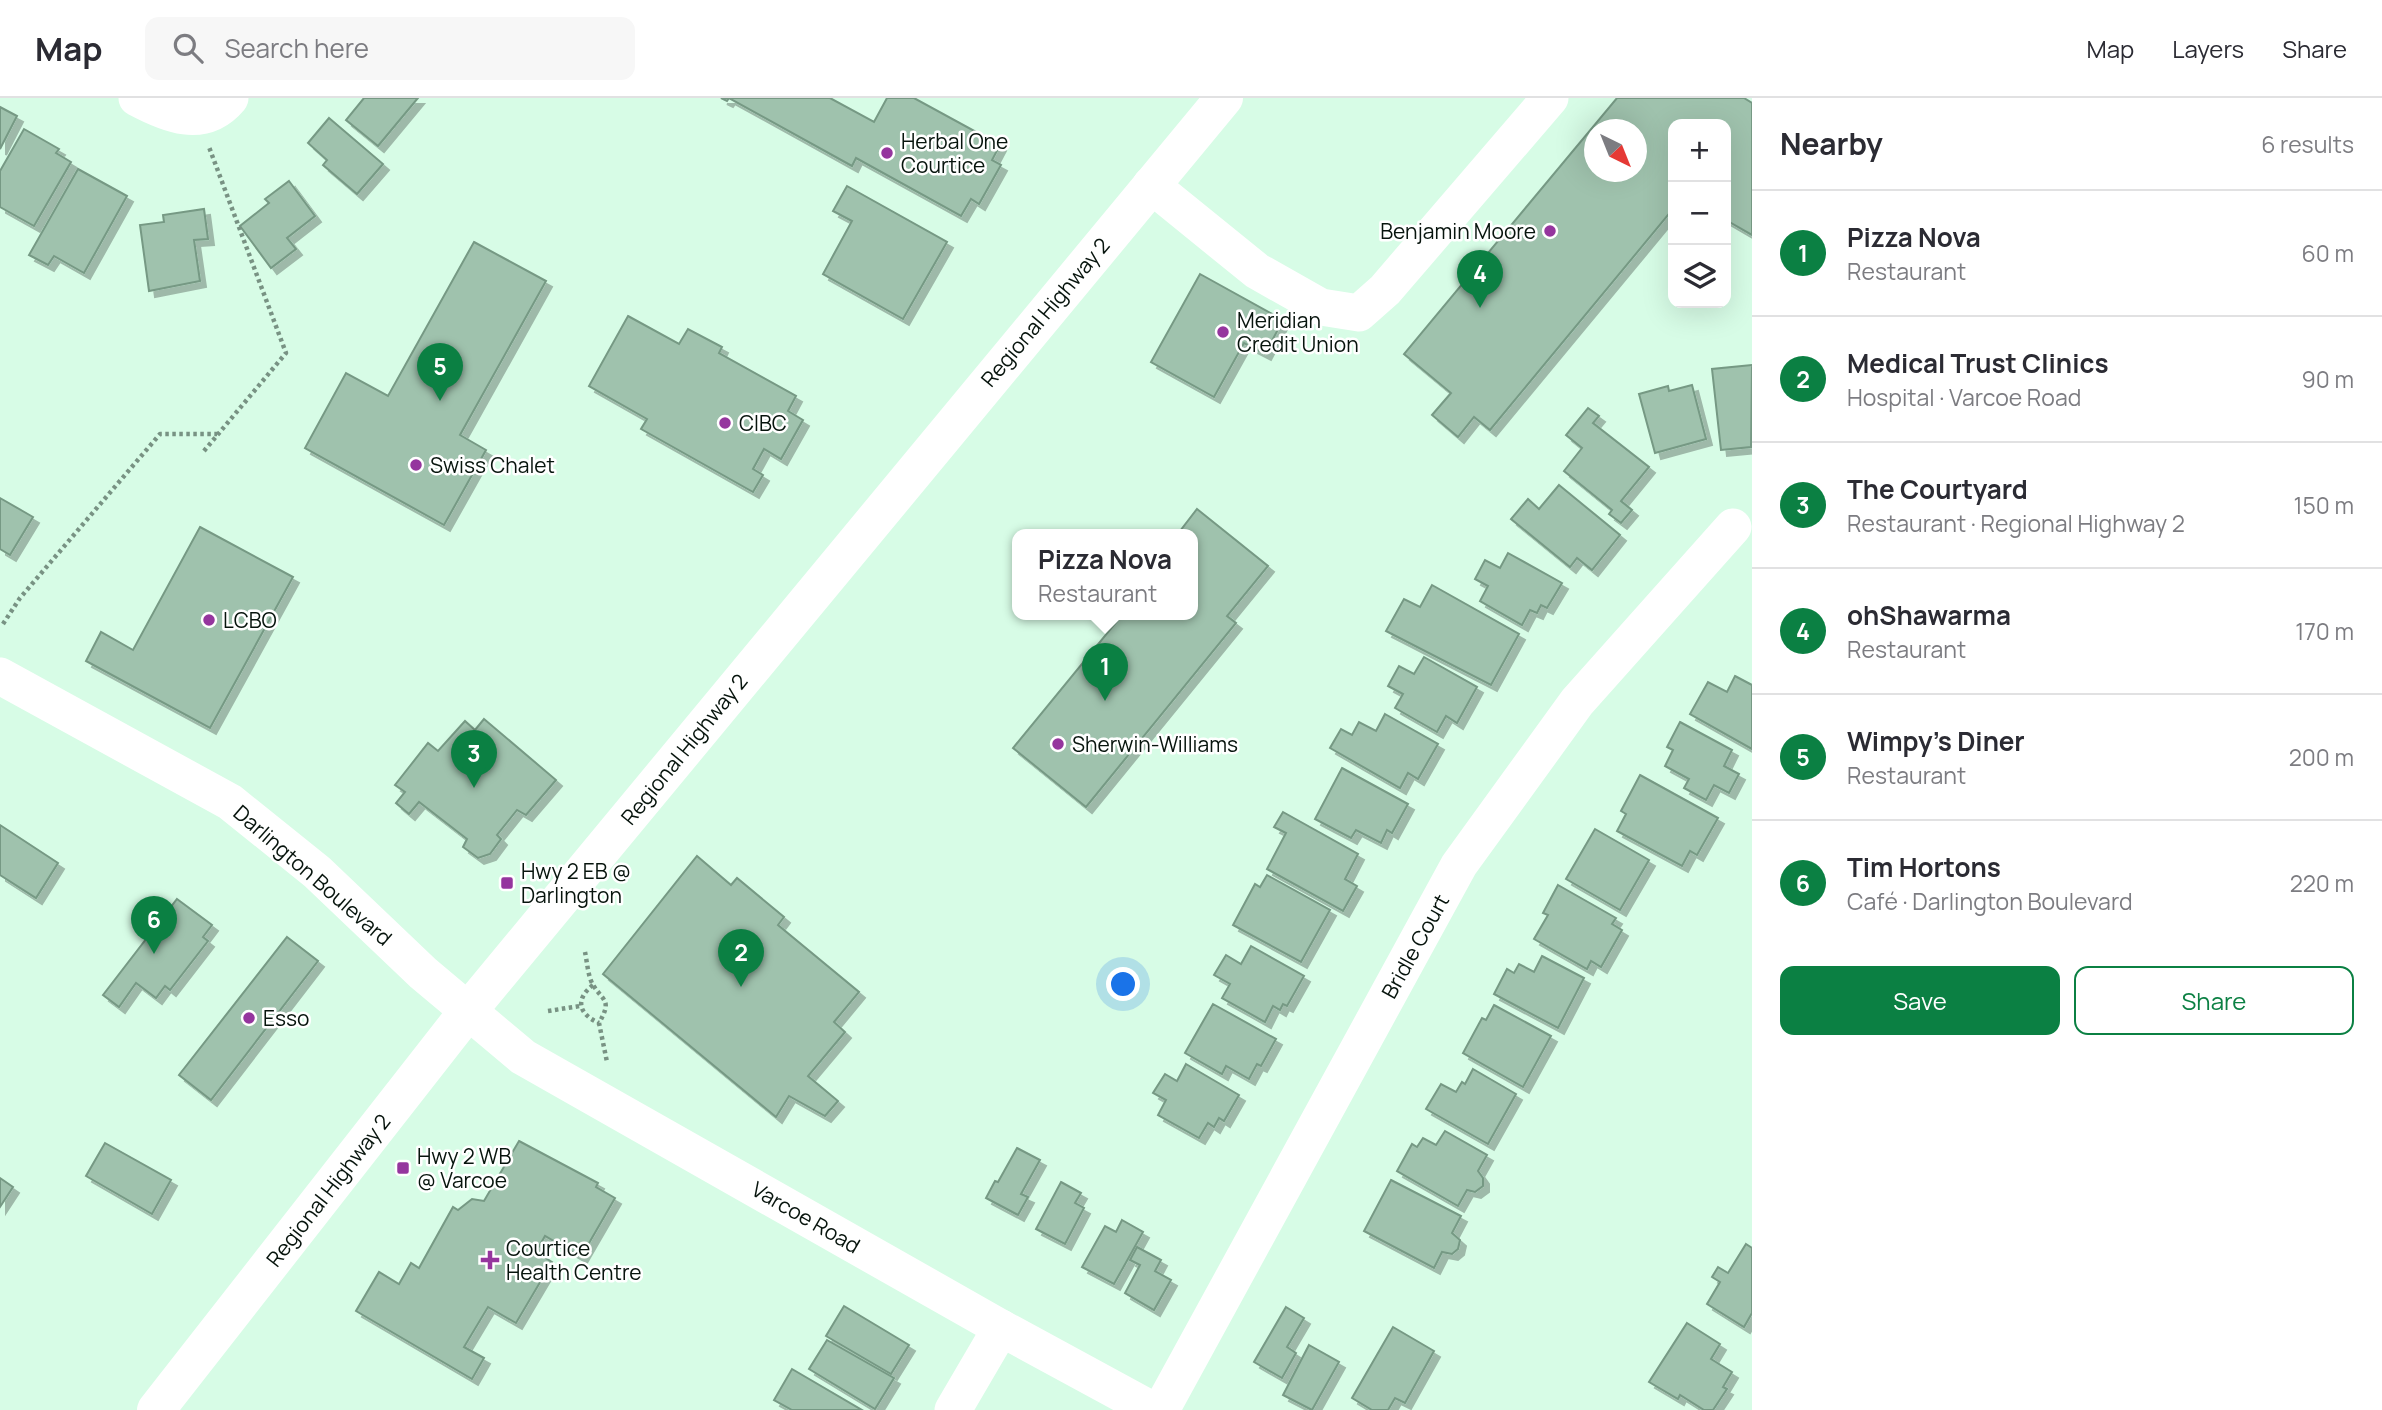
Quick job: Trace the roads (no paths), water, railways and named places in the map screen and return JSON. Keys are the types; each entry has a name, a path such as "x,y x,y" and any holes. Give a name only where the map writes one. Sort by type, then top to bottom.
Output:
{"main road":[{"name":"Regional Highway 2","path":"156,1410 468,1011 1224,98"}],"street":[{"path":"137,98 170,116 198,116 225,104 230,98"},
{"path":"1151,185 1257,271 1321,307 1359,313 1385,290 1550,98"},
{"name":"Bridle Court","path":"1161,1410 1460,864 1577,702 1733,527"},
{"name":"Darlington Boulevard","path":"0,676 230,802 317,872 468,1011"},
{"name":"Varcoe Road","path":"468,1011 523,1057 1001,1328 1152,1410"},
{"path":"953,1410 1001,1328"}],"place":[{"name":"Herbal One Courtice","path":"887,153"},
{"name":"Benjamin Moore","path":"1550,231"},
{"name":"ohShawarma","path":"1480,308"},
{"name":"Meridian Credit Union","path":"1223,332"},
{"name":"Wimpy's Diner","path":"440,401"},
{"name":"CIBC","path":"725,423"},
{"name":"Swiss Chalet","path":"416,465"},
{"name":"LCBO","path":"209,620"},
{"name":"Pizza Nova","path":"1105,701"},
{"name":"Sherwin-Williams","path":"1058,744"},
{"name":"The Courtyard","path":"474,788"},
{"name":"Hwy 2 EB @ Darlington","path":"507,883"},
{"name":"Tim Hortons","path":"154,954"},
{"name":"Medical Trust Clinics","path":"741,987"},
{"name":"Esso","path":"249,1018"},
{"name":"Hwy 2 WB @ Varcoe","path":"403,1168"},
{"name":"Courtice Health Centre","path":"490,1260"}]}
